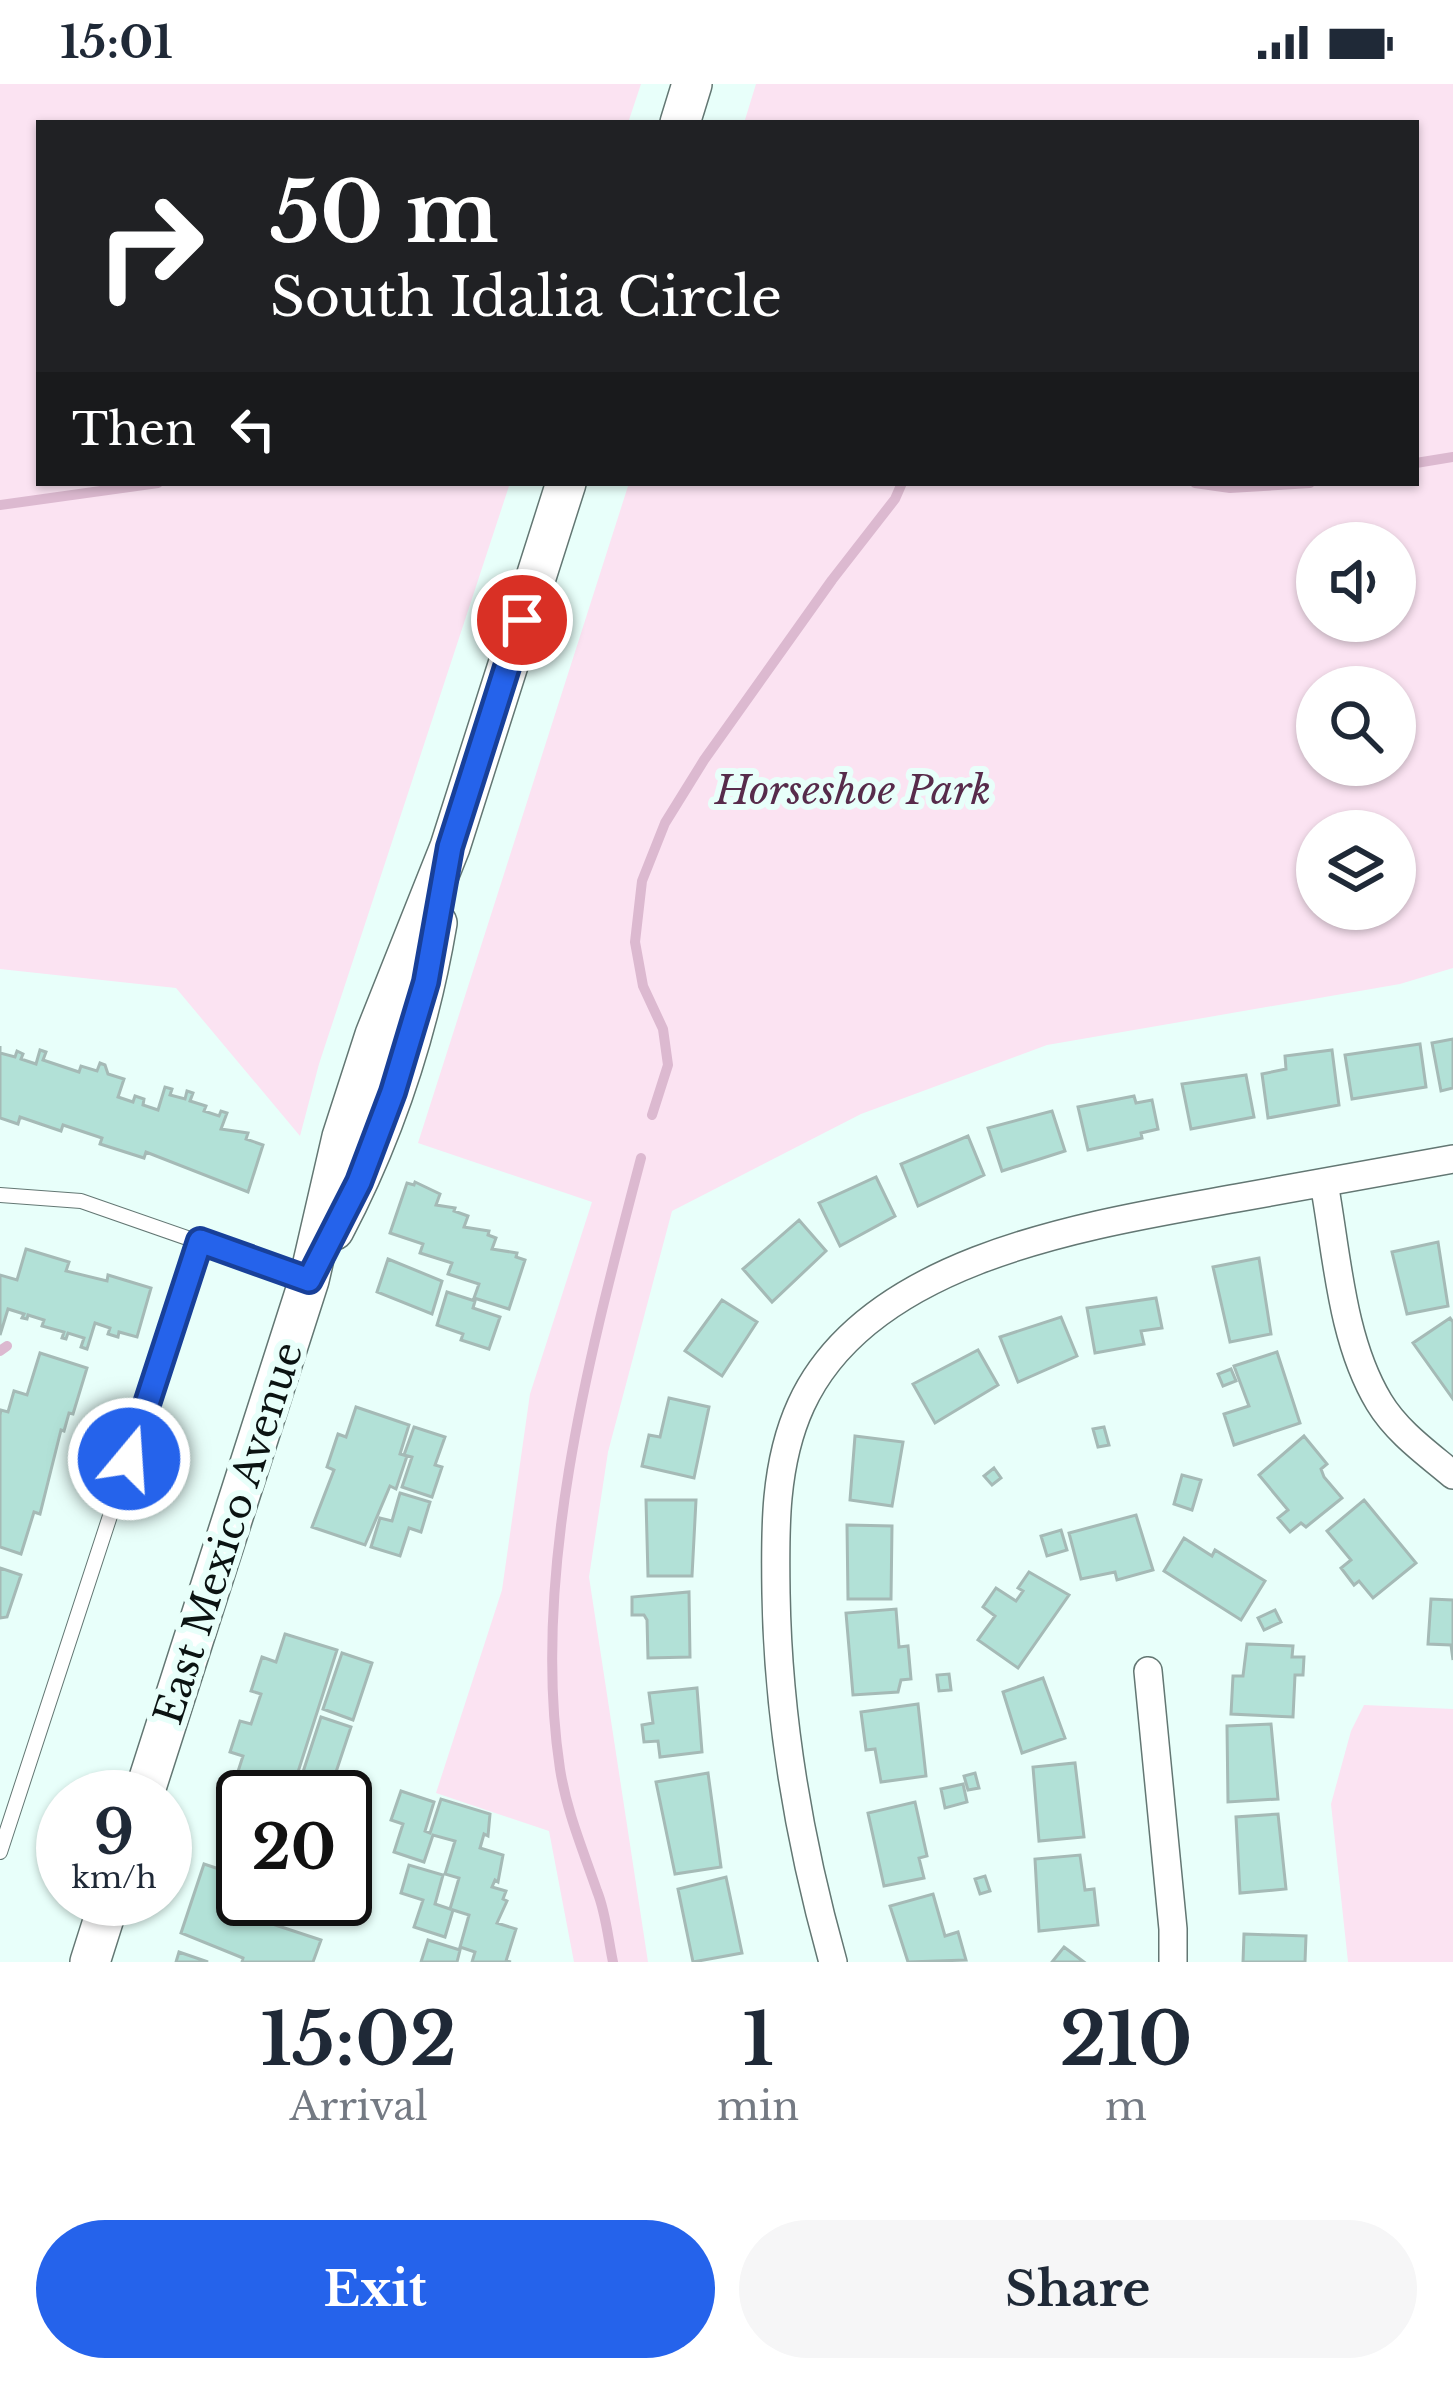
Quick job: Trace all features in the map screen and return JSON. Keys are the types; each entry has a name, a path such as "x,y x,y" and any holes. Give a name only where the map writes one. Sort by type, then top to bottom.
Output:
{"street":[{"path":"681,120 692,84"},
{"name":"East Mexico Avenue","path":"152,1770 311,1275 337,1156 375,1035 450,847 565,486"},
{"path":"833,1962 803,1846 777,1636 778,1494 784,1453 800,1406 819,1373 871,1318 902,1298 979,1261 1053,1235 1453,1160"},
{"path":"1324,1183 1362,1370 1400,1429 1453,1475"},
{"path":"1148,1671 1174,1929 1173,1962"},
{"path":"90,1962 101,1926"}],"lane":[{"path":"0,1195 81,1202 311,1275"},
{"path":"0,1852 200,1241"}],"green space":[{"path":"0,84 641,84 629,120 36,120 36,486 509,486 319,1064 300,1136 176,988 0,969"},
{"name":"Horseshoe Park","path":"756,84 1453,84 1453,968 1400,984 1047,1045 861,1114 672,1211 608,1452 589,1577 648,1962 574,1962 549,1831 436,1793 502,1590 530,1394 592,1202 418,1143 628,486 1419,486 1419,120 745,120"},
{"path":"1364,1705 1453,1709 1453,1962 1348,1962 1331,1804 1351,1731"}],"building":[{"path":"1453,1039 1453,1088 1441,1091 1432,1043"},
{"path":"1420,1044 1426,1087 1352,1099 1345,1055"},
{"path":"40,1050 46,1052 43,1060 79,1072 81,1066 97,1071 100,1063 108,1074 124,1079 118,1097 133,1102 135,1096 158,1110 165,1087 172,1089 170,1095 185,1099 187,1091 193,1093 190,1101 206,1106 204,1111 219,1116 221,1111 227,1113 221,1129 248,1133 246,1139 263,1145 248,1192 146,1152 144,1158 100,1144 102,1138 63,1125 61,1131 20,1117 18,1124 0,1118 0,1053 15,1057 17,1051 23,1054 21,1059 36,1064"},
{"path":"1332,1050 1339,1105 1268,1118 1262,1074 1286,1069 1285,1056"},
{"path":"1246,1075 1254,1117 1191,1129 1182,1084"},
{"path":"1134,1096 1136,1103 1152,1100 1158,1129 1141,1133 1142,1138 1088,1150 1078,1107"},
{"path":"1052,1111 1065,1151 1002,1171 988,1128"},
{"path":"968,1136 984,1175 918,1206 901,1164"},
{"path":"876,1177 895,1216 840,1246 819,1203"},
{"path":"407,1183 440,1194 436,1205 468,1216 464,1227 489,1231 496,1238 492,1249 517,1253 516,1257 525,1260 509,1309 474,1298 479,1284 448,1274 452,1263 420,1253 423,1244 390,1233"},
{"path":"799,1220 826,1251 772,1302 743,1269"},
{"path":"1438,1242 1448,1306 1407,1314 1392,1252"},
{"path":"26,1249 69,1262 66,1271 107,1281 108,1275 151,1288 137,1337 108,1334 110,1328 95,1323 87,1349 81,1347 84,1338 68,1333 62,1338 64,1332 42,1326 44,1320 22,1318 24,1314 8,1309 0,1335 0,1275 17,1280"},
{"path":"1259,1258 1271,1334 1230,1342 1213,1267"},
{"path":"388,1259 442,1281 432,1314 377,1292"},
{"path":"447,1292 475,1301 473,1308 500,1317 489,1349 437,1325"},
{"path":"1156,1298 1162,1328 1141,1331 1144,1344 1095,1353 1087,1308"},
{"path":"722,1300 757,1322 722,1376 685,1351"},
{"path":"1061,1317 1077,1356 1018,1382 1000,1337"},
{"path":"1450,1318 1453,1322 1453,1399 1413,1343"},
{"path":"978,1350 998,1385 935,1423 913,1384"},
{"path":"1277,1352 1300,1423 1234,1445 1224,1414 1249,1406 1234,1366"},
{"path":"40,1353 87,1368 73,1414 69,1413 61,1430 40,1514 34,1512 21,1554 0,1547 0,1415 1,1410 8,1412 14,1391 27,1395"},
{"path":"1231,1369 1236,1381 1223,1386 1218,1374"},
{"path":"669,1398 709,1407 694,1478 642,1466 649,1435 660,1437"},
{"path":"356,1407 409,1425 400,1454 407,1456 396,1489 390,1486 365,1545 312,1527 334,1470 327,1467 338,1434 346,1437"},
{"path":"414,1427 445,1437 435,1465 442,1467 432,1497 402,1487 412,1457 404,1455"},
{"path":"1104,1427 1109,1445 1098,1447 1093,1429"},
{"path":"855,1436 903,1442 892,1506 850,1500"},
{"path":"1304,1436 1327,1464 1321,1469 1324,1477 1342,1498 1306,1527 1301,1523 1290,1532 1278,1518 1288,1510 1259,1475"},
{"path":"994,1468 1001,1478 992,1485 984,1476"},
{"path":"1182,1475 1201,1480 1192,1510 1174,1504"},
{"path":"400,1493 430,1502 421,1532 409,1528 400,1556 371,1547 380,1518 392,1521"},
{"path":"646,1500 696,1500 692,1576 648,1576"},
{"path":"1364,1500 1416,1563 1373,1598 1341,1568 1351,1560 1327,1531"},
{"path":"1136,1515 1153,1570 1117,1580 1115,1572 1081,1579 1069,1533"},
{"path":"847,1525 892,1526 891,1599 848,1599"},
{"path":"1061,1530 1067,1550 1047,1556 1041,1536"},
{"path":"1184,1538 1212,1556 1215,1550 1265,1581 1241,1620 1164,1571"},
{"path":"0,1568 21,1575 7,1617 0,1618"},
{"path":"1029,1572 1069,1595 1018,1668 978,1640 995,1616 983,1607 996,1588 1016,1601"},
{"path":"689,1592 690,1657 648,1658 647,1620 644,1615 632,1615 632,1597"},
{"path":"1431,1599 1453,1600 1453,1660 1451,1645 1428,1644"},
{"path":"896,1609 899,1647 908,1646 911,1679 901,1680 898,1692 853,1695 846,1613"},
{"path":"1275,1610 1281,1622 1264,1630 1258,1618"},
{"path":"285,1634 337,1650 299,1770 238,1770 243,1756 230,1752 240,1721 251,1724 261,1694 251,1691 262,1657 276,1662"},
{"path":"1247,1644 1293,1646 1292,1657 1304,1657 1303,1675 1295,1675 1293,1717 1231,1714 1233,1676 1243,1676"},
{"path":"342,1653 372,1663 353,1720 323,1709"},
{"path":"949,1674 951,1690 939,1691 937,1675"},
{"path":"1043,1678 1065,1738 1022,1753 1003,1692"},
{"path":"697,1688 702,1752 660,1757 658,1741 644,1742 642,1725 653,1723 649,1693"},
{"path":"918,1704 926,1776 881,1782 875,1749 866,1750 861,1712"},
{"path":"321,1717 351,1727 337,1770 304,1770"},
{"path":"1271,1724 1278,1799 1228,1802 1227,1726"},
{"path":"1075,1763 1084,1837 1039,1841 1033,1767"},
{"path":"708,1773 721,1867 675,1874 656,1782"},
{"path":"975,1773 979,1788 968,1790 964,1776"},
{"path":"963,1784 967,1802 945,1808 941,1789"},
{"path":"401,1791 434,1802 425,1831 430,1833 441,1799 490,1814 488,1836 484,1834 480,1848 503,1855 498,1882 492,1887 506,1891 503,1899 507,1901 497,1923 516,1929 506,1961 511,1962 472,1962 475,1952 460,1947 469,1915 453,1910 445,1937 414,1927 423,1900 401,1893 409,1865 443,1875 435,1904 450,1909 459,1878 445,1874 455,1841 433,1835 424,1862 394,1852 403,1824 391,1820"},
{"path":"915,1802 927,1856 919,1858 924,1878 884,1886 868,1813"},
{"path":"1278,1814 1286,1889 1240,1893 1236,1817"},
{"path":"1080,1855 1085,1890 1094,1889 1098,1925 1039,1931 1035,1859"},
{"path":"204,1864 216,1868 216,1926 278,1926 321,1940 313,1962 242,1962 243,1958 181,1933 183,1926 192,1926 192,1900"},
{"path":"985,1876 990,1891 980,1894 975,1879"},
{"path":"726,1877 742,1953 693,1962 678,1889"},
{"path":"933,1894 945,1936 958,1932 966,1960 908,1962 890,1906"},
{"path":"1244,1934 1306,1936 1305,1962 1243,1962"},
{"path":"428,1940 460,1950 457,1962 421,1962"},
{"path":"1064,1947 1084,1962 1052,1962"},
{"path":"179,1952 208,1962 176,1962"}],"waterway":[{"path":"1419,463 1453,457"},
{"path":"0,505 136,486"},
{"path":"652,1115 668,1065 663,1029 643,986 635,942 642,881 665,823 704,760 901,486"},
{"path":"1216,486 1262,486"},
{"path":"613,1962 603,1908 560,1769 553,1617 570,1461 641,1158"},
{"path":"0,1351 7,1346"}],"route":[{"path":"129,1459 200,1241 309,1280 359,1182 415,1022 450,847 522,620"}]}
